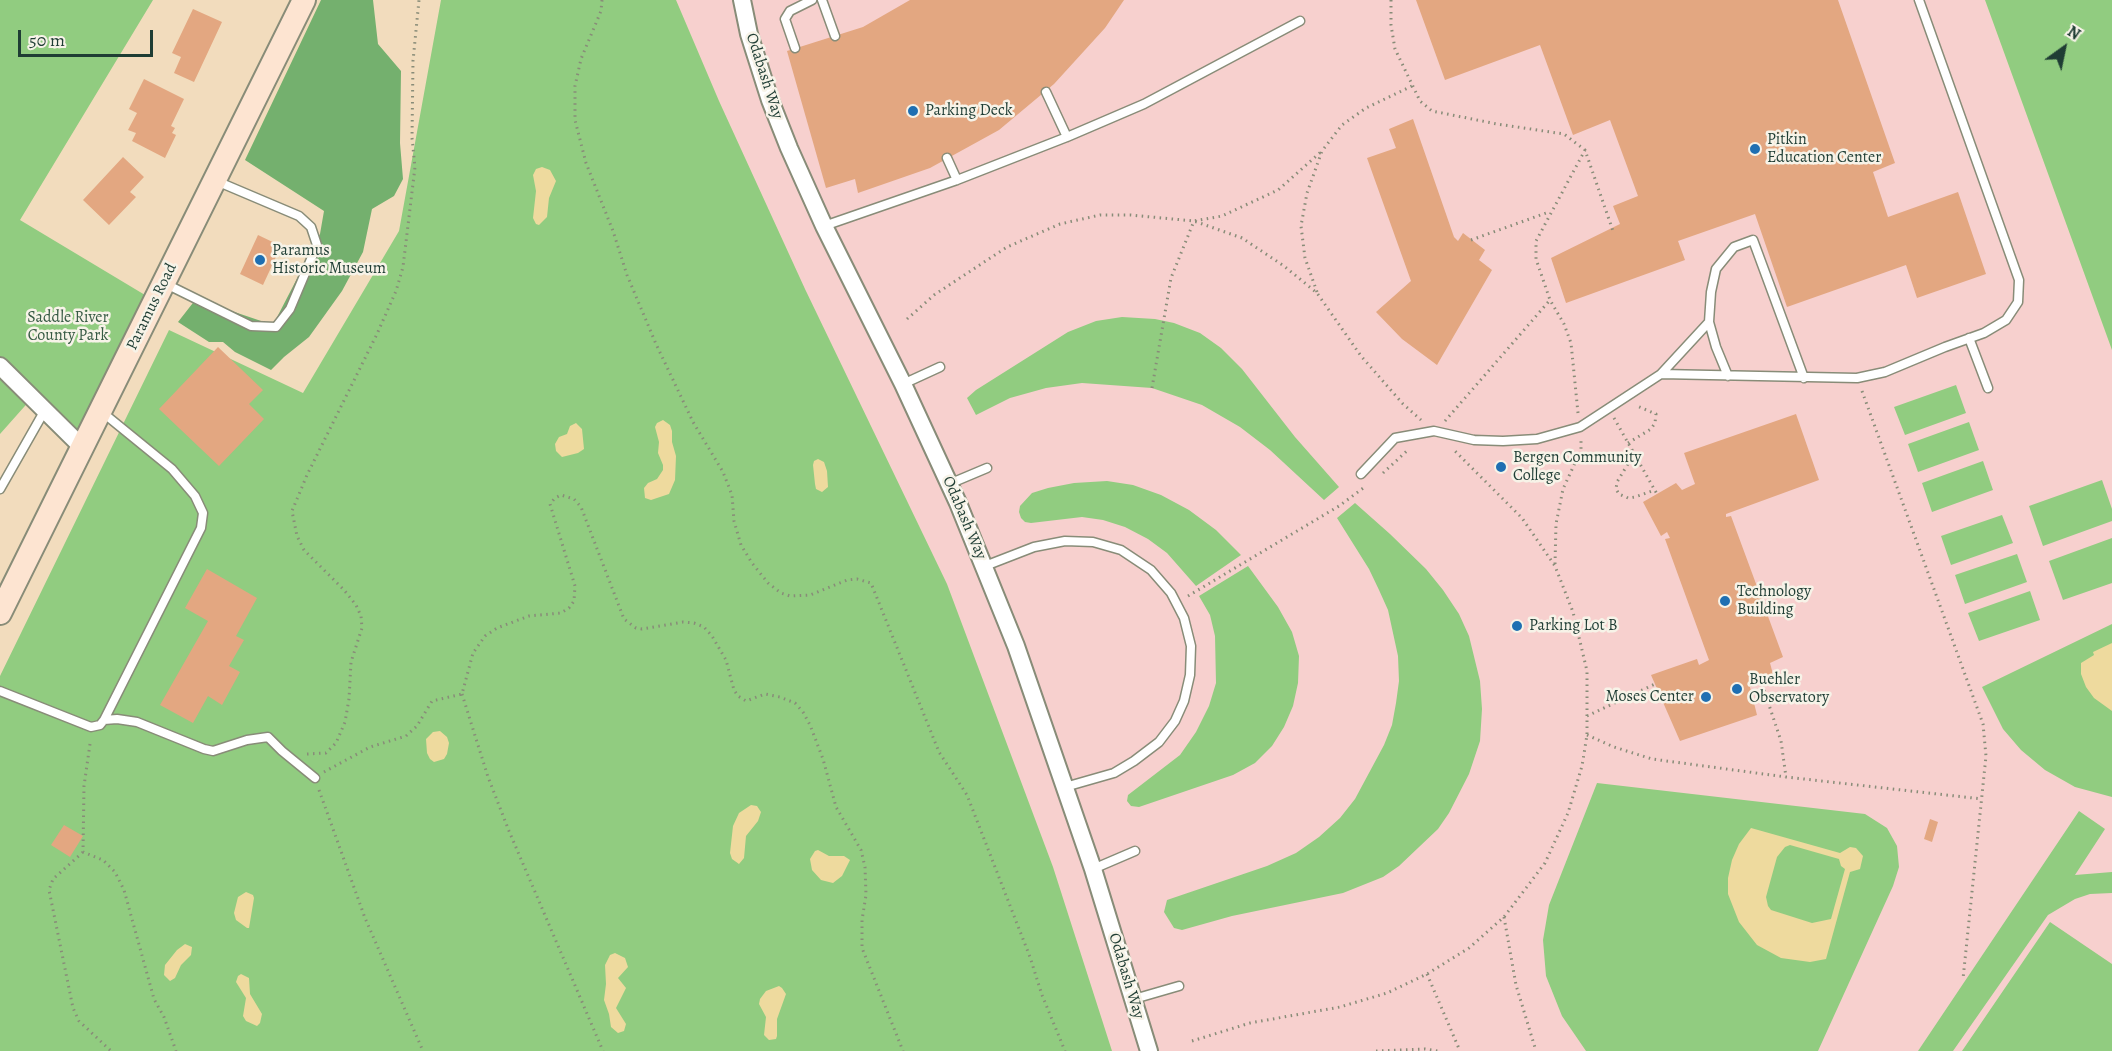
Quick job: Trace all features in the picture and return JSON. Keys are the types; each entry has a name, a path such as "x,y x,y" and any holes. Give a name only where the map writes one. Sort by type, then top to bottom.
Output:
{"main road":[{"name":"Paramus Road","path":"0,614 304,0"}],"street":[{"name":"Odabash Way","path":"741,0 749,34 778,119 824,226 903,384 985,566 1016,646 1093,869 1149,1051"},
{"path":"0,366 82,447"}],"lane":[{"path":"795,48 785,19 790,11 812,0"},
{"path":"822,0 835,36"},
{"path":"1661,375 1857,378 1885,372 1984,333 2006,320 2018,302 2019,280 1919,0"},
{"path":"824,226 957,180 1144,104 1300,21"},
{"path":"1046,92 1067,137"},
{"path":"947,158 957,180"},
{"path":"164,283 251,326 276,327 290,309 317,245 311,227 298,216 214,180"},
{"path":"1728,375 1716,347 1709,322 1711,292 1716,269 1734,247 1754,240 1804,378"},
{"path":"1361,474 1395,438 1434,431 1474,440 1538,439 1580,427 1661,375 1709,322"},
{"path":"1970,338 1988,388"},
{"path":"903,384 940,367"},
{"path":"0,489 45,410"},
{"path":"0,691 91,727 100,726 201,528 203,513 195,496 172,469 100,410"},
{"path":"950,484 987,468"},
{"path":"985,566 1034,547 1065,541 1093,542 1121,550 1151,570 1171,593 1184,618 1191,646 1191,666 1184,701 1175,722 1159,742 1114,773 1065,787"},
{"path":"104,720 137,722 213,752 246,740 268,737 315,778"},
{"path":"1093,869 1135,851"},
{"path":"1134,999 1179,986"}],"path":[{"path":"282,751 314,755 326,753 336,743 345,722 351,662 362,628 361,616 356,605 344,590 304,550 297,536 292,511 307,475 377,334 396,291 403,267 415,167 412,138 413,61 419,0"},
{"path":"603,0 601,11 581,59 575,86 575,120 586,163 656,344 693,422 723,472 732,495 734,520 741,544 768,583 781,593 790,596 810,595 847,580 857,579 871,583 939,752 967,795 1065,1051"},
{"path":"1391,0 1391,25 1395,49 1420,101 1432,111 1564,134 1585,150 1613,231"},
{"path":"1194,221 1222,216 1278,190 1322,151 1341,125 1366,108 1412,86"},
{"path":"1555,566 1556,524 1563,489 1581,450 1580,427 1570,343 1564,324 1550,300 1536,260 1536,241 1585,150"},
{"path":"1317,293 1305,258 1301,226 1306,193 1322,151"},
{"path":"1471,240 1551,212"},
{"path":"907,318 934,295 1007,248 1060,224 1100,215 1130,215 1194,221 1242,238 1284,266 1317,293 1361,356 1403,404 1434,431 1522,518 1555,566 1573,612 1587,671 1587,735 1582,766 1568,813 1559,833 1545,863 1504,917 1469,948 1426,974 1387,993 1340,1007 1250,1023 1192,1041"},
{"path":"1152,388 1171,278 1194,221"},
{"path":"1378,477 1450,417 1550,300"},
{"path":"1857,378 1983,724 1986,756 1963,979"},
{"path":"1628,443 1651,429 1656,420 1656,414 1635,406"},
{"path":"1621,414 1614,418 1656,492 1628,498 1619,494 1616,489 1617,482 1634,454"},
{"path":"1176,602 1339,506 1371,483"},
{"path":"603,1051 509,831 488,777 462,694 473,653 485,636 511,621 529,616 561,613 574,601 575,586 550,504 561,495 574,499 581,507 624,619 636,628 642,629 683,622 704,627 726,660 734,690 738,696 746,701 765,694 780,697 795,703 803,712 823,759 836,807 861,850 865,867 866,895 862,920 862,948 903,1051"},
{"path":"1587,716 1655,684"},
{"path":"1764,690 1781,741 1786,777"},
{"path":"423,1051 365,918 315,778 370,747 406,736 417,726 432,701 462,694"},
{"path":"1587,735 1614,747 1652,759 1982,799"},
{"path":"90,744 84,786 83,852 53,879 49,890 73,1008 79,1021 111,1051"},
{"path":"83,852 104,860 115,872 124,890 154,999 164,1017 176,1051"},
{"path":"1504,917 1516,985 1536,1051"},
{"path":"1426,974 1460,1051"},
{"path":"1376,1051 1425,1049 1438,1051"}],"shaded area":[{"name":"Bergen Community College","path":"676,0 1985,0 2112,350 2112,1051 1112,1051 1053,867 947,584 805,289 719,101"}],"green space":[{"name":"Saddle River County Park","path":"0,0 153,0 20,220 155,301 82,447 32,398 0,434"},
{"path":"321,0 373,0 378,44 401,71 400,143 403,179 394,196 372,209 363,252 342,291 309,337 271,370 235,352 223,342 209,342 178,322 196,299 273,325 320,234 324,211 245,160"},
{"path":"441,0 676,0 719,101 805,289 947,584 1053,867 1112,1051 0,1051 0,676 169,330 303,393 399,231"},
{"path":"1985,0 2112,0 2112,350"},
{"path":"1122,317 1174,323 1200,333 1221,348 1242,369 1295,437 1339,487 1324,500 1270,450 1240,427 1202,405 1152,388 1082,383 1046,388 1010,398 976,415 967,398 976,390 1068,332 1096,321"},
{"path":"1956,385 1966,413 1905,435 1894,407"},
{"path":"1969,422 1979,450 1918,472 1908,444"},
{"path":"1983,461 1993,490 1932,512 1922,483"},
{"path":"2102,480 2112,509 2112,521 2043,546 2029,506"},
{"path":"1107,481 1133,485 1161,495 1189,510 1216,530 1241,555 1196,586 1167,553 1148,539 1125,527 1103,520 1082,517 1031,523 1021,518 1020,506 1032,493 1074,483"},
{"path":"1355,503 1426,569 1459,614 1469,636 1480,681 1482,709 1480,741 1469,774 1438,829 1399,866 1383,877 1343,893 1232,916 1182,930 1174,928 1164,912 1167,900 1267,866 1296,853 1319,837 1340,818 1355,799 1384,745 1392,725 1396,703 1399,681 1398,656 1388,610 1369,569 1337,518"},
{"path":"2002,515 2013,543 1951,565 1941,536"},
{"path":"2112,538 2112,583 2063,600 2049,561"},
{"path":"2017,554 2027,582 1965,604 1955,575"},
{"path":"1248,566 1278,607 1292,632 1299,656 1298,683 1293,706 1284,727 1272,746 1255,763 1233,775 1139,807 1131,806 1127,801 1128,795 1180,755 1196,732 1209,706 1216,683 1215,636 1210,615 1199,596"},
{"path":"2030,591 2040,620 1979,641 1968,613"},
{"path":"2112,624 2112,797 2075,787 2045,770 2021,750 2003,729 1982,687"},
{"path":"1597,783 1865,814 1887,828 1897,846 1899,867 1893,886 1818,1051 1586,1051 1562,1016 1546,976 1543,940 1549,905"},
{"path":"2079,811 2105,829 2075,875 2112,872 2112,893 2090,894 2075,899 2048,915 1953,1051 1918,1051"},
{"path":"2050,922 2112,964 2112,1051 1962,1051"}],"sand":[{"path":"542,167 550,170 556,181 549,198 547,217 539,225 533,218 536,191 533,175 536,169"},
{"path":"663,420 670,425 672,431 676,456 675,480 669,494 651,500 645,498 644,488 648,483 657,479 663,470 658,453 659,442 655,427"},
{"path":"576,423 582,429 584,449 562,457 556,451 555,444 559,437 567,434 570,426"},
{"path":"818,459 824,462 827,471 828,487 822,492 816,489 815,484 813,465"},
{"path":"2112,643 2112,711 2094,698 2086,687 2081,674 2081,663 2094,655 2093,652"},
{"path":"440,731 447,737 449,743 447,754 444,759 434,762 427,753 426,739 433,732"},
{"path":"751,805 757,806 761,812 758,821 746,836 744,858 739,864 732,859 730,853 733,826 739,813"},
{"path":"1751,828 1840,853 1850,847 1856,848 1863,856 1860,869 1850,872 1826,959 1810,962 1781,958 1757,945 1739,922 1728,894 1728,878 1739,844","holes":["1790,845 1839,859 1841,866 1845,869 1831,919 1812,923 1771,910 1768,906 1766,897 1777,857 1785,847"]},
{"path":"818,850 829,856 844,856 850,860 842,876 833,883 821,880 812,870 810,859"},
{"path":"246,892 254,898 249,928 236,920 234,913 238,897"},
{"path":"185,944 192,947 191,955 181,965 175,978 170,981 164,975 165,965"},
{"path":"615,953 625,958 628,967 618,978 626,988 616,1008 626,1024 624,1031 618,1033 611,1027 604,1000 605,965 610,955"},
{"path":"241,974 249,978 250,994 262,1014 257,1026 246,1021 243,1016 246,998 236,982"},
{"path":"779,986 786,994 777,1019 776,1039 769,1040 764,1035 766,1017 759,1004 766,991"}],"building":[{"name":"Parking Deck","path":"910,0 1124,0 1105,28 1054,84 999,130 930,168 858,193 855,179 826,188 787,51 863,27"},
{"name":"Pitkin Education Center","path":"1416,0 1838,0 1895,163 1873,172 1888,217 1958,192 1986,274 1917,298 1906,265 1787,307 1755,214 1678,241 1685,260 1566,303 1551,258 1620,224 1613,206 1638,196 1610,120 1573,135 1540,45 1445,80"},
{"path":"193,9 222,22 194,82 174,73 181,57 172,53"},
{"path":"144,79 184,99 171,126 175,128 172,133 176,135 165,158 132,141 136,133 128,130 137,113 129,109"},
{"path":"1413,119 1454,237 1458,241 1463,233 1485,250 1479,260 1492,270 1437,365 1402,339 1376,312 1411,281 1367,158 1396,148 1389,129"},
{"path":"123,157 144,177 130,192 136,197 109,225 83,200"},
{"name":"Paramus Historic Museum","path":"258,235 281,246 263,285 240,274"},
{"path":"218,347 263,390 249,404 264,419 219,466 159,409"},
{"name":"Technology Building","path":"1796,414 1819,480 1726,514 1726,517 1731,516 1783,657 1770,663 1774,678 1750,687 1757,715 1680,741 1651,675 1697,659 1699,665 1709,660 1665,539 1670,538 1667,532 1661,536 1643,502 1676,483 1682,490 1695,484 1684,453"},
{"path":"207,569 257,598 236,636 244,640 229,666 240,672 222,705 208,696 193,723 160,705 208,621 185,608"},
{"path":"1930,819 1938,822 1932,842 1924,839"},
{"path":"64,825 83,836 70,857 51,845"}],"place":[{"name":"Parking Deck","path":"913,111"},
{"name":"Pitkin Education Center","path":"1755,149"},
{"name":"Paramus Historic Museum","path":"260,260"},
{"name":"Bergen Community College","path":"1501,467"},
{"name":"Technology Building","path":"1725,601"},
{"name":"Parking Lot B","path":"1517,626"},
{"name":"Buehler Observatory","path":"1737,689"},
{"name":"Moses Center","path":"1706,697"}]}
